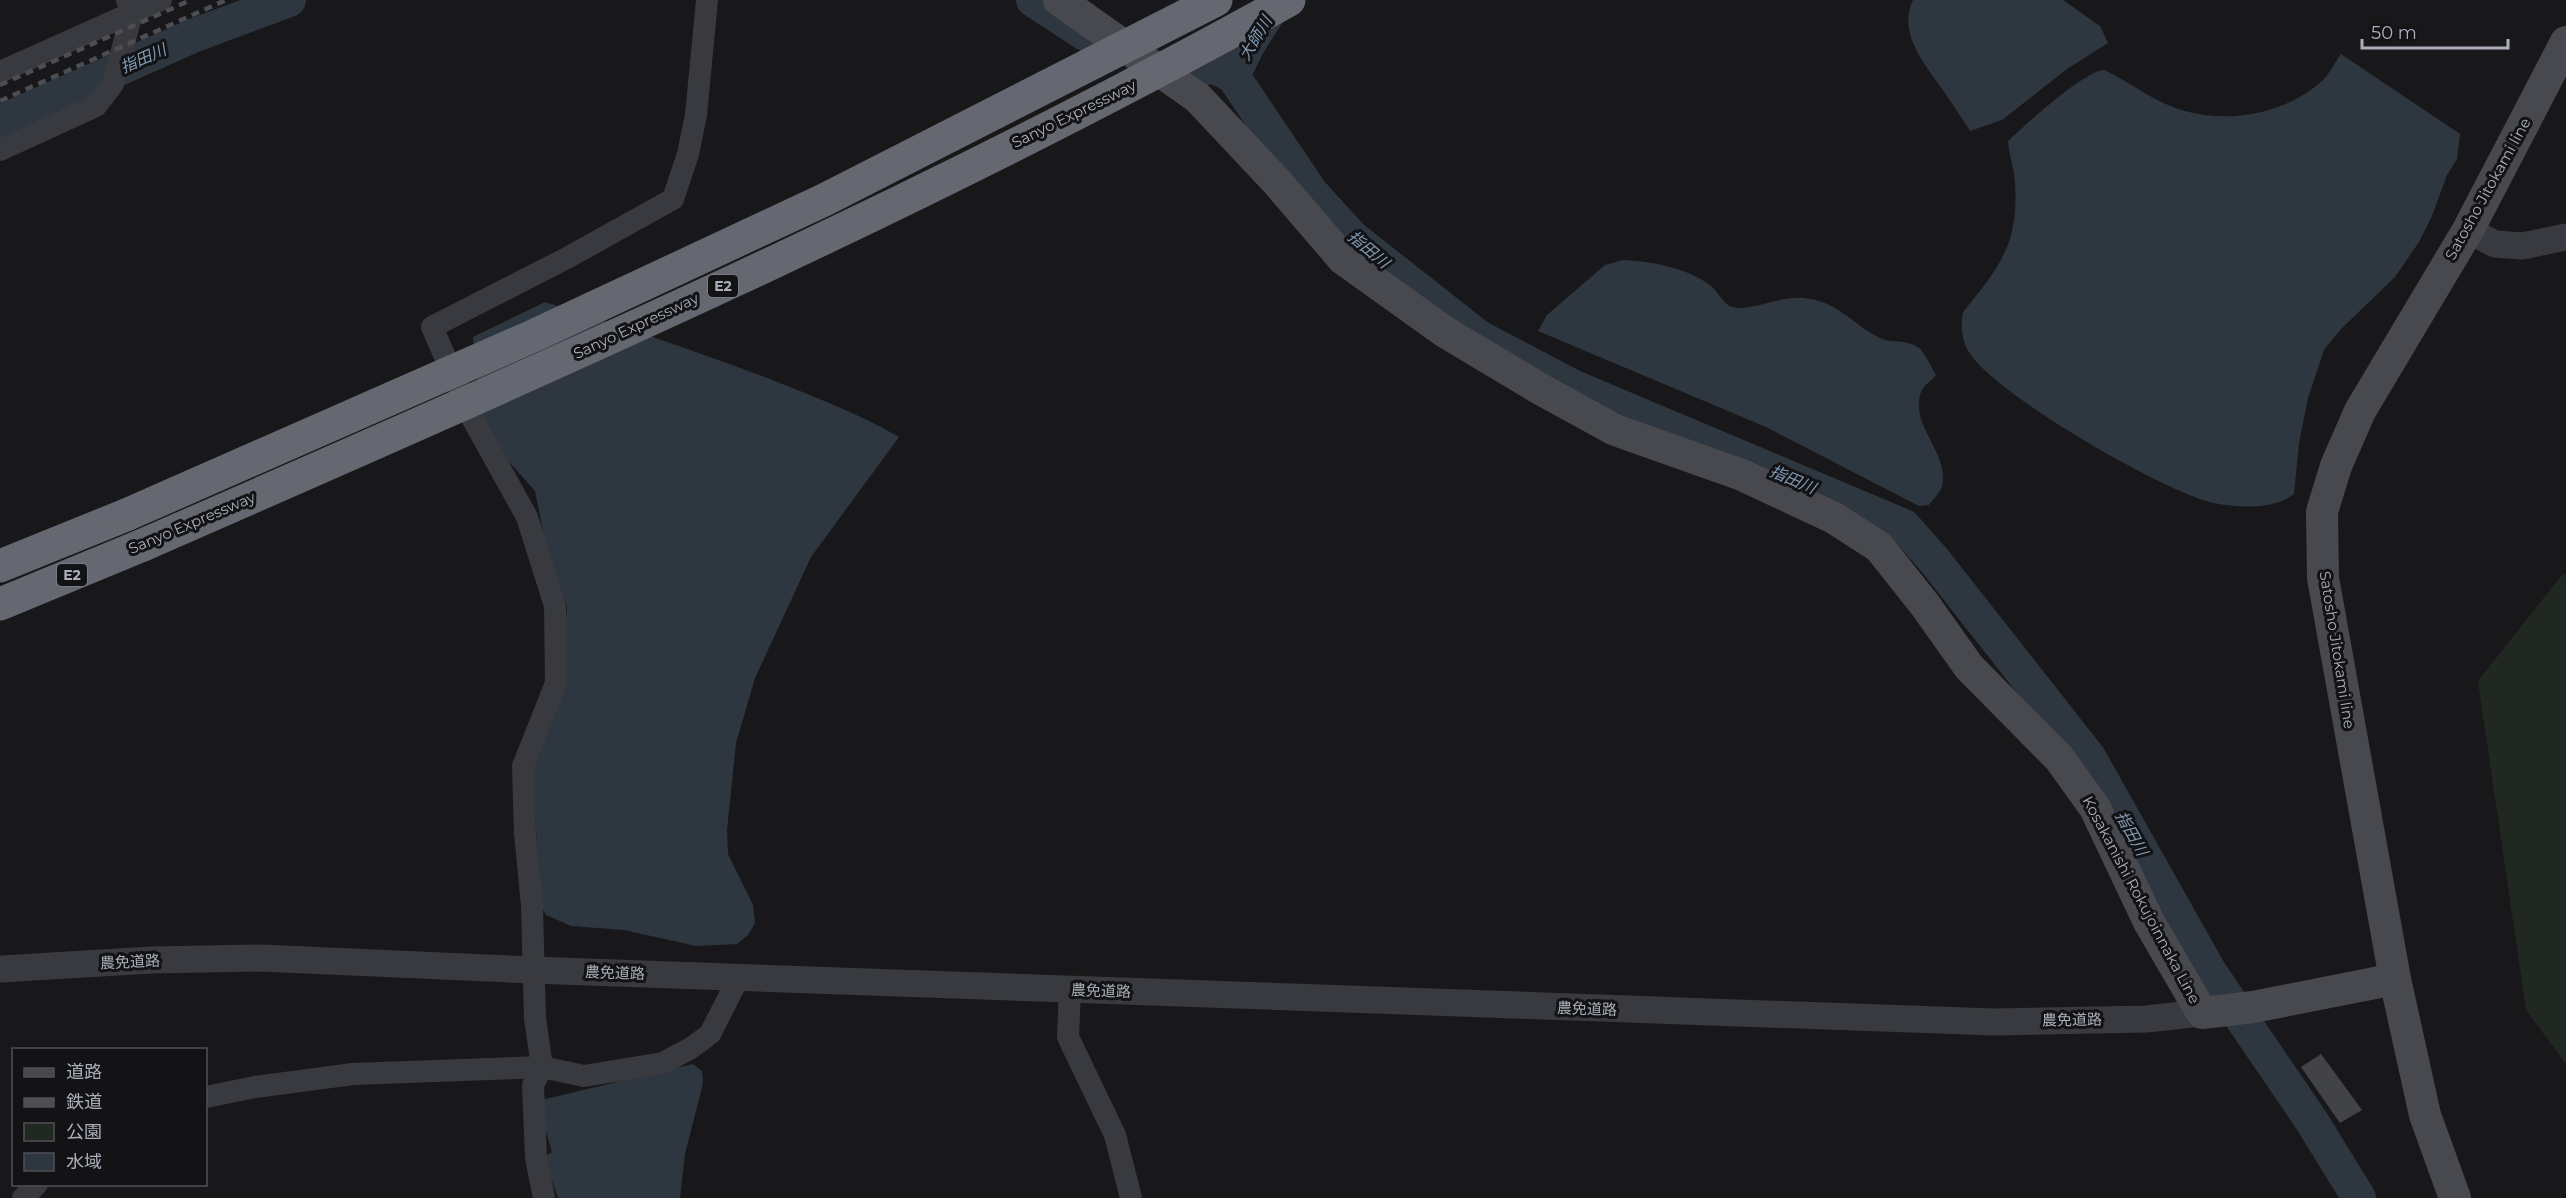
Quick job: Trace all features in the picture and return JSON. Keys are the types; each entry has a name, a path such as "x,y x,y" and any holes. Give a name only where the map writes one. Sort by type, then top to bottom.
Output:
{"highway":[{"name":"E2","path":"0,567 126,515 532,336 824,200 1216,0"},
{"name":"Sanyo Expressway","path":"0,604 143,545 546,368 832,234 1167,68 1289,0"}],"main road":[{"name":"Kosakanishi Rokujoinnaka Line","path":"1059,0 1198,98 1277,182 1343,259 1445,332 1542,390 1616,430 1742,476 1834,518 1879,547 1925,604 1969,667 2059,758 2096,808 2149,922 2211,1012 2253,1007 2395,979"},
{"name":"Satosho Jitokami line","path":"2455,1198 2425,1115 2395,979 2323,578 2322,512 2336,466 2360,411 2468,230 2566,42"}],"street":[{"path":"0,72 129,7 161,0"},
{"path":"544,1198 536,1158 533,1085 542,1066 535,1018 532,906 525,833 523,766 556,683 555,606 527,517 471,418 432,327 565,259 673,199 688,154 696,115 706,1"},
{"path":"0,150 96,106 113,84 129,7"},
{"path":"2468,230 2495,244 2522,246 2566,237"},
{"name":"農免道路","path":"0,969 152,960 261,958 1070,990 1994,1022 2146,1019 2211,1012"},
{"path":"207,1097 255,1087 353,1074 542,1066 584,1076 663,1063 691,1048 710,1034 739,977"},
{"path":"1070,990 1068,1037 1115,1135 1131,1198"},
{"path":"23,1198 36,1186"}],"green space":[{"path":"2566,574 2566,1064 2526,1010 2478,681 2561,576"}],"water":[{"path":"1913,0 2063,0 2100,26 2108,43 2067,69 2002,120 1970,131 1917,51 1909,26 1909,13"},
{"path":"2341,54 2460,134 2457,159 2447,175 2432,216 2419,242 2395,277 2341,329 2324,350 2308,398 2299,443 2294,494 2276,503 2245,507 2214,503 2190,495 2123,462 2047,417 1988,373 1971,355 1962,335 1963,312 1997,267 2010,238 2014,222 2015,182 2008,141 2055,100 2083,79 2104,70 2154,98 2185,111 2221,116 2258,113 2293,101 2309,91 2326,77"},
{"path":"1623,260 1656,264 1690,274 1710,285 1732,307 1747,307 1795,298 1816,300 1836,309 1880,338 1909,343 1919,348 1936,375 1922,390 1919,404 1924,428 1936,451 1943,474 1939,493 1929,505 1919,506 1766,427 1538,331 1547,315 1605,265"},
{"path":"545,302 770,379 852,413 899,437 811,557 755,678 736,743 727,830 728,854 753,905 755,923 748,935 737,944 696,946 624,930 571,926 546,915 541,906 532,766 563,662 567,606 547,551 535,491 504,456 481,416 473,337"},
{"path":"693,1064 702,1071 703,1083 685,1154 680,1198 558,1198 544,1157 552,1152 537,1101"}],"building":[{"path":"2321,1054 2362,1110 2340,1123 2301,1067"}],"waterway":[{"name":"指田川","path":"0,122 195,35 289,0"},
{"name":"指田川","path":"1033,0 1085,34"},
{"name":"大師川","path":"1233,76 1248,45 1276,1"},
{"name":"指田川","path":"1151,73 1215,67 1233,76 1311,192 1352,237 1479,337 1574,387 1904,526 1934,560 2089,757 2210,972 2311,1120 2359,1198"}],"railway":[{"path":"0,85 191,0"},
{"path":"0,101 226,0"}]}
